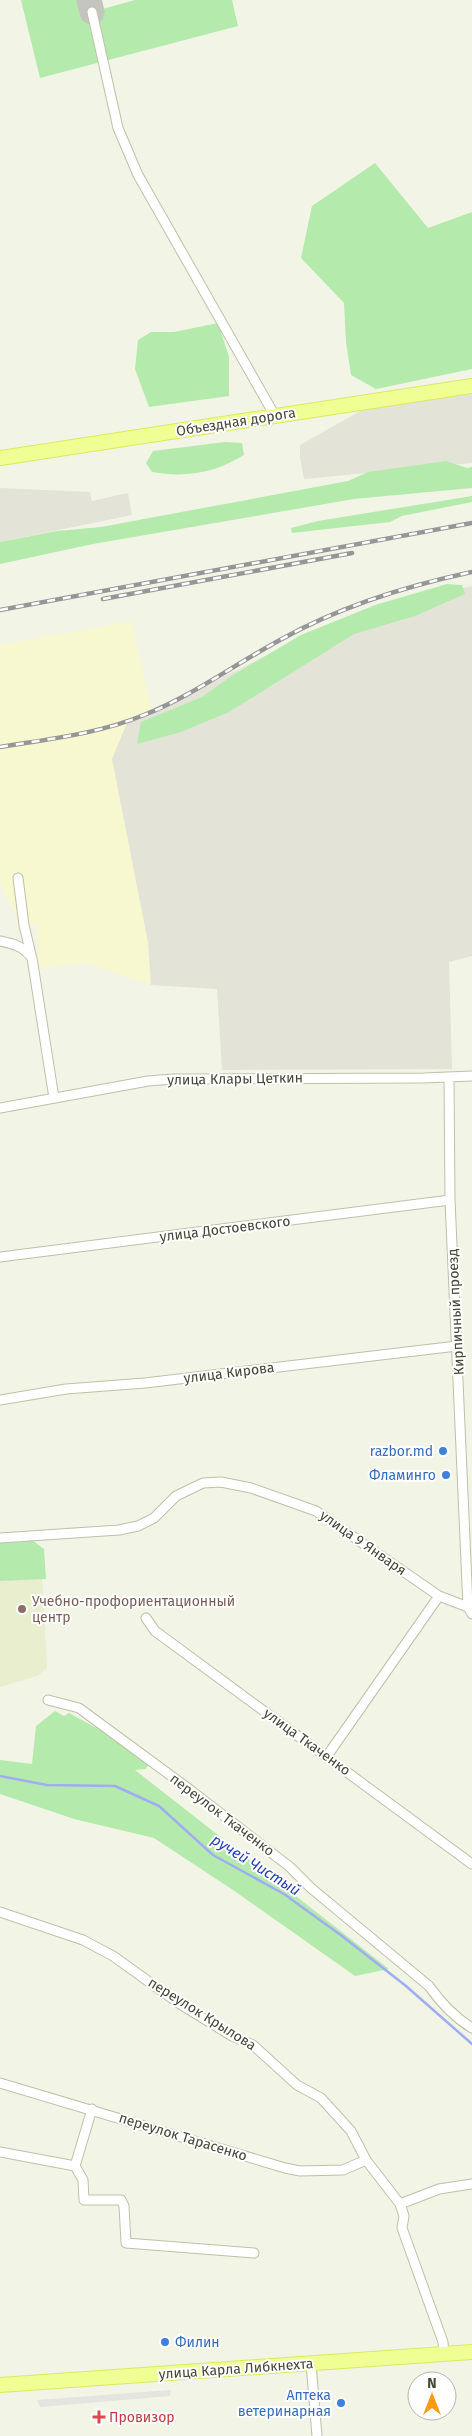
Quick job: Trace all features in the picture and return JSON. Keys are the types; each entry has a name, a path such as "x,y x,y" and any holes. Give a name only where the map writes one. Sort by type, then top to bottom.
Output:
{"main road":[{"name":"Объездная дорога","path":"0,458 472,386"},
{"name":"улица Карла Либкнехта","path":"0,2385 472,2352"}],"street":[{"path":"92,12 118,128 138,175 275,416"},
{"path":"18,878 24,925 32,958 54,1098"},
{"path":"0,941 15,944 25,949 32,958"},
{"name":"улица Клары Цеткин","path":"0,1108 148,1080 472,1076"},
{"name":"Кирпичный проезд","path":"449,1077 450,1200 470,1611"},
{"name":"улица Достоевского","path":"0,1257 450,1200"},
{"name":"улица Кирова","path":"0,1400 66,1389 145,1382 457,1346"},
{"name":"улица 9 Января","path":"0,1538 119,1530 138,1526 154,1518 176,1496 187,1489 203,1483 221,1482 252,1488 316,1511 438,1596 470,1611"},
{"path":"327,1756 438,1596"},
{"name":"улица Ткаченко","path":"146,1618 155,1631 472,1864"},
{"name":"переулок Ткаченко","path":"48,1700 79,1708 204,1800 290,1867 326,1901 429,1986 438,2000 459,2020 472,2028"},
{"name":"переулок Крылова","path":"0,1912 83,1940 113,1956 180,2004 232,2036 253,2045 297,2086 320,2098 351,2131 366,2160 400,2204"},
{"name":"переулок Тарасенко","path":"0,2083 285,2168 300,2171 343,2170 366,2160"},
{"path":"92,2109 75,2166 82,2180 84,2200 121,2200 124,2206 126,2243 254,2253"},
{"path":"0,2152 75,2166"},
{"path":"444,2354 443,2342 402,2228 404,2216 400,2204 439,2189 472,2184"},
{"path":"311,2363 317,2436"}],"shaded area":[{"path":"472,393 472,463 304,479 300,458 300,445 362,410"},
{"path":"0,488 90,492 92,501 128,493 132,515 0,542"},
{"path":"472,586 472,956 449,962 452,1069 222,1070 217,989 151,985 148,942 112,759 127,723 152,713 281,648"},
{"path":"132,621 152,713 127,723 151,985 87,963 39,968 37,925 20,926 0,883 0,645"},
{"name":"Учебно-профориентационный центр","path":"41,1555 47,1668 37,1676 0,1687 0,1557"},
{"path":"171,2390 170,2396 40,2407 37,2400"}],"green space":[{"path":"21,0 77,0 81,15 135,0 232,0 238,26 40,78"},
{"path":"375,163 428,228 472,212 472,369 376,389 351,375 346,342 344,303 301,258 312,206"},
{"path":"218,323 229,357 229,396 149,407 135,369 138,340 151,332 174,332"},
{"path":"225,442 242,443 244,455 211,470 188,474 164,474 152,472 146,463 153,451"},
{"path":"446,461 467,468 472,467 472,488 354,499 93,544 0,564 0,542 57,531 101,527 348,481 368,472"},
{"path":"472,496 472,502 402,516 390,522 292,533 291,528 318,521"},
{"path":"447,584 462,585 465,594 415,616 354,634 229,712 181,732 137,744 141,722 202,697 233,675 301,635 375,605"},
{"path":"32,1540 44,1549 46,1579 0,1581 0,1542"},
{"path":"55,1711 64,1716 69,1713 104,1732 140,1759 150,1764 145,1769 135,1770 389,1969 355,1976 233,1890 154,1838 74,1819 0,1794 0,1760 32,1764 36,1726"}],"waterway":[{"name":"ручей Чистый","path":"0,1776 47,1785 115,1786 159,1806 213,1855 284,1894 342,1936 406,1986 472,2044"}],"taxiway":[{"path":"89,0 92,12"}],"railway":[{"path":"0,610 472,523"},
{"path":"103,599 352,553"},
{"path":"0,747 73,735 127,722 179,699 280,640 326,617 398,591 472,572"}],"place":[{"name":"razbor.md","path":"443,1451"},
{"name":"Фламинго","path":"446,1475"},
{"name":"Учебно-профориентационный центр","path":"22,1609"},
{"name":"Филин","path":"165,2342"},
{"name":"Аптека ветеринарная","path":"341,2403"},
{"name":"Провизор","path":"99,2417"}]}
